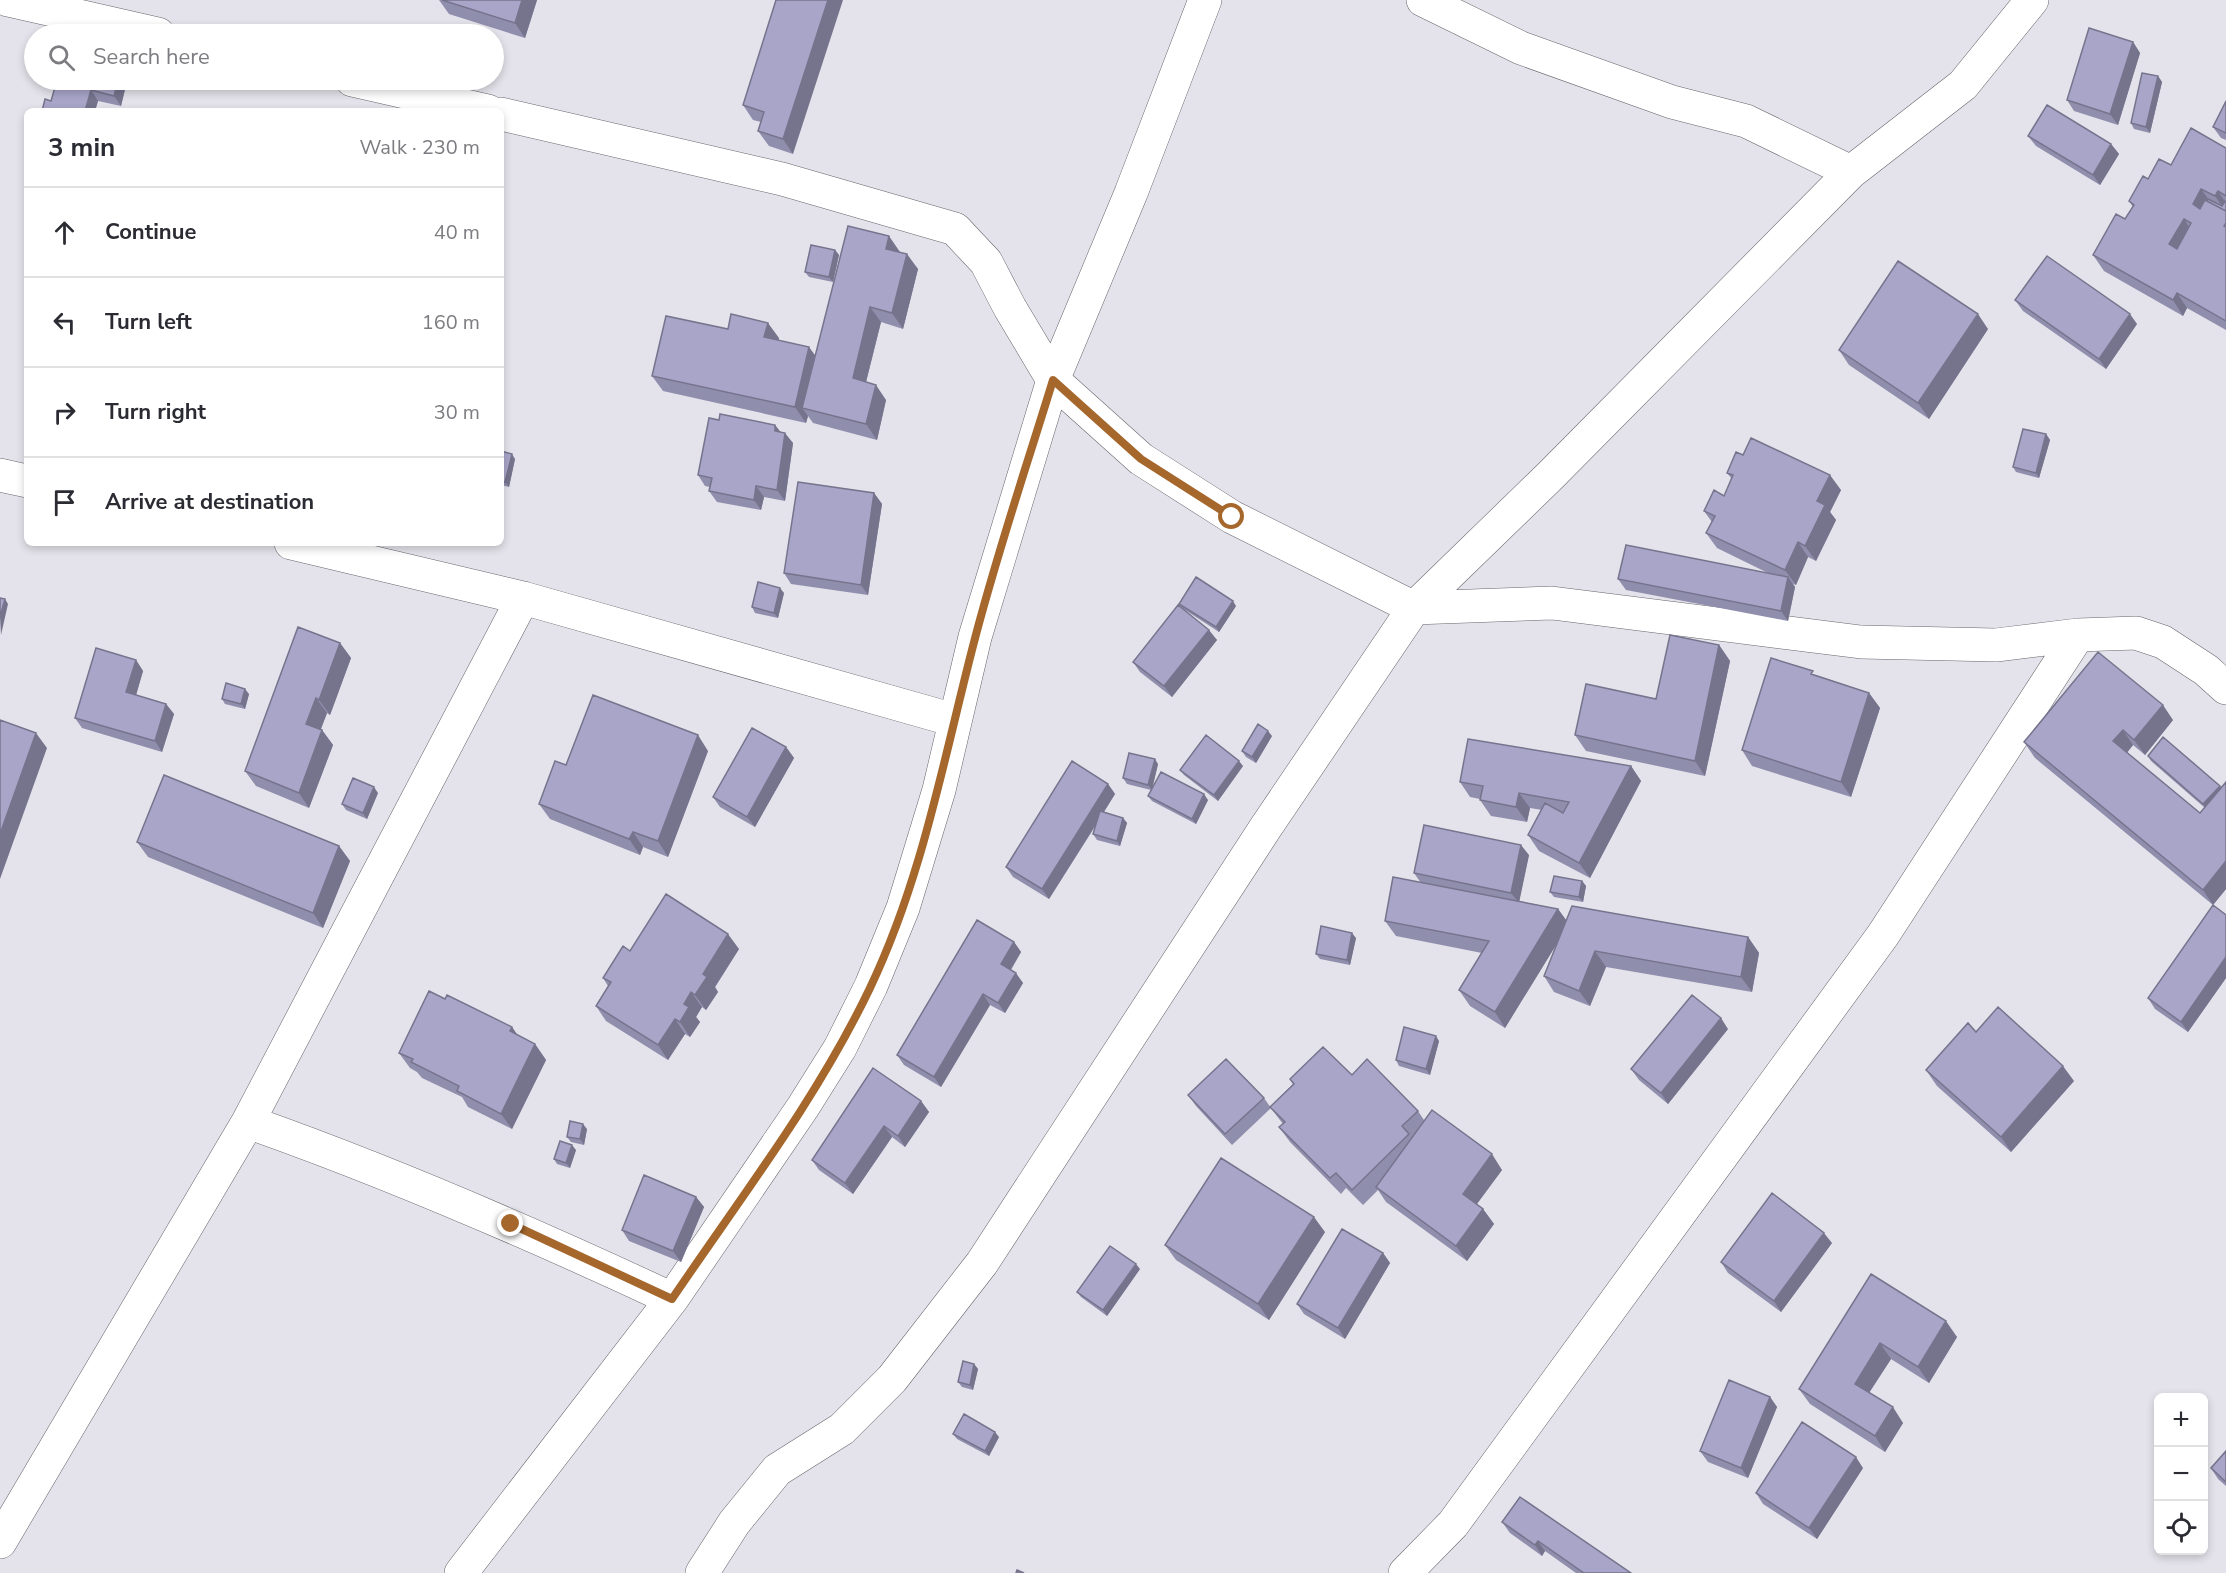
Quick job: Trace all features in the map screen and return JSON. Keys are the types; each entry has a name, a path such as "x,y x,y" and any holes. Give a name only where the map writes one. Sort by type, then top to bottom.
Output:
{"street":[{"path":"0,28 8,0 114,24"},
{"path":"461,1573 672,1299 803,1107 840,1048 871,986 903,908 939,790 975,637 1053,380 1131,193 1204,0"},
{"path":"1423,0 1521,48 1672,102 1746,121 1851,172"},
{"path":"702,1573 734,1523 777,1470 842,1429 892,1379 982,1263 1272,818 1414,608 1551,475 1851,172 1963,85 2032,0"},
{"path":"396,90 475,108"},
{"path":"504,115 782,179 954,229 986,262 1010,308 1053,380 1141,459 1232,517 1414,608 1552,603 1860,642 1996,645 2078,635 2136,633 2163,642 2206,670 2226,688"},
{"path":"0,476 24,480"},
{"path":"304,546 523,598 954,720"},
{"path":"0,1542 248,1122 523,598"},
{"path":"1405,1573 1453,1524 1883,934 2078,635"},
{"path":"248,1122 324,1149 511,1224 672,1299"}],"building":[{"path":"442,0 522,0 515,23"},
{"path":"776,0 828,0 783,139 758,131 764,112 743,105"},
{"path":"2089,28 2133,42 2110,114 2067,100"},
{"path":"2142,73 2158,76 2146,127 2131,123"},
{"path":"54,90 91,90 86,108 43,108 45,99 51,101"},
{"path":"91,90 116,90 114,96"},
{"path":"2226,101 2226,133 2213,127"},
{"path":"2047,105 2111,144 2093,175 2028,136"},
{"path":"2191,128 2226,148 2226,196 2218,191 2215,196 2201,189 2193,204 2200,209 2205,200 2226,211 2224,226 2226,227 2226,321 2177,293 2173,300 2093,255 2116,214 2125,219 2134,205 2129,201 2143,176 2148,179 2159,159 2171,165","holes":["2184,219 2191,223 2177,249 2169,244"]},
{"path":"2208,199 2222,206 2225,201 2226,211 2207,201"},
{"path":"848,226 889,236 886,249 907,254 892,313 870,307 853,378 876,385 866,424 802,408"},
{"path":"811,245 835,250 829,277 805,272"},
{"path":"2047,256 2130,314 2099,359 2015,300"},
{"path":"1898,261 1978,314 1918,403 1839,350"},
{"path":"731,314 768,323 764,337 809,347 795,407 652,376 666,316 728,329"},
{"path":"720,414 775,425 775,431 785,433 777,490 756,486 754,500 709,491 712,478 698,475 709,418 719,420"},
{"path":"2023,429 2046,434 2036,473 2013,467"},
{"path":"1751,438 1830,475 1817,501 1825,505 1805,546 1798,542 1785,570 1706,533 1715,516 1704,511 1714,490 1724,496 1733,475 1727,473 1736,452 1743,455"},
{"path":"504,452 512,454 504,482"},
{"path":"798,482 874,493 861,585 784,573"},
{"path":"1626,545 1788,577 1781,611 1618,579"},
{"path":"1196,577 1233,601 1216,627 1179,604"},
{"path":"758,582 780,588 774,613 752,607"},
{"path":"0,598 5,599 0,617"},
{"path":"1178,605 1209,630 1164,686 1133,662"},
{"path":"298,627 340,643 319,700 316,698 306,724 322,730 299,793 245,771"},
{"path":"1670,635 1719,645 1695,761 1575,735 1586,684 1656,699"},
{"path":"96,648 136,660 126,692 166,704 155,741 75,718"},
{"path":"2098,652 2163,705 2134,740 2123,730 2113,741 2200,813 2226,782 2226,861 2203,890 2024,742"},
{"path":"1771,658 1813,671 1811,674 1869,693 1841,782 1742,750"},
{"path":"226,683 245,689 241,704 222,699"},
{"path":"593,695 698,735 658,841 633,832 629,839 539,804 555,761 566,765"},
{"path":"0,720 36,733 0,834"},
{"path":"1258,724 1268,731 1252,757 1242,751"},
{"path":"752,728 786,747 747,817 713,797"},
{"path":"1206,735 1239,761 1214,795 1180,770"},
{"path":"2163,737 2220,786 2203,804 2148,756"},
{"path":"1468,739 1631,766 1579,863 1528,835 1545,803 1563,813 1569,802 1519,793 1516,807 1480,800 1483,786 1460,782"},
{"path":"1129,753 1155,759 1148,785 1123,778"},
{"path":"1072,761 1108,784 1042,889 1006,867"},
{"path":"1161,772 1204,794 1192,819 1148,796"},
{"path":"164,775 339,846 313,913 137,842"},
{"path":"353,778 374,787 363,813 342,804"},
{"path":"1100,811 1123,818 1117,841 1093,834"},
{"path":"1424,825 1521,845 1511,893 1414,873"},
{"path":"1554,876 1582,881 1579,897 1550,892"},
{"path":"1393,877 1558,909 1495,1012 1459,990 1489,941 1385,921"},
{"path":"666,894 728,934 703,974 707,977 695,995 691,992 684,1004 689,1007 680,1022 675,1019 658,1045 596,1006 611,982 603,978 623,946 630,951"},
{"path":"2213,905 2226,915 2226,957 2181,1022 2148,998"},
{"path":"1572,906 1748,937 1741,977 1595,951 1579,991 1544,976"},
{"path":"977,920 1014,942 1001,964 1016,973 998,1003 983,994 934,1077 897,1055"},
{"path":"1321,926 1352,933 1347,960 1316,954"},
{"path":"429,991 445,999 447,995 512,1027 510,1031 535,1044 501,1114 457,1091 459,1086 411,1062 413,1059 399,1053"},
{"path":"1692,995 1721,1018 1661,1093 1631,1069"},
{"path":"1998,1007 2063,1066 2001,1137 1926,1070 1968,1023 1976,1032"},
{"path":"1404,1027 1436,1036 1426,1069 1396,1060"},
{"path":"1323,1047 1352,1075 1367,1059 1418,1111 1402,1126 1409,1134 1352,1190 1336,1173 1330,1178 1279,1127 1285,1122 1270,1107 1294,1084 1290,1079"},
{"path":"1226,1059 1264,1098 1225,1134 1188,1095"},
{"path":"873,1068 921,1101 898,1136 884,1126 845,1183 812,1160"},
{"path":"1432,1110 1492,1154 1463,1194 1483,1209 1456,1246 1376,1187"},
{"path":"570,1121 583,1124 580,1139 567,1137"},
{"path":"560,1141 572,1145 566,1163 554,1159"},
{"path":"1221,1158 1314,1217 1258,1304 1165,1245"},
{"path":"644,1175 696,1197 673,1251 622,1230"},
{"path":"1772,1193 1824,1233 1774,1301 1721,1262"},
{"path":"1342,1229 1383,1253 1338,1328 1297,1304"},
{"path":"1110,1246 1136,1264 1103,1310 1077,1292"},
{"path":"1871,1274 1946,1321 1918,1367 1880,1343 1855,1384 1893,1407 1875,1436 1799,1389"},
{"path":"963,1361 974,1364 970,1385 958,1382"},
{"path":"1729,1380 1770,1397 1741,1468 1700,1451"},
{"path":"964,1414 995,1432 985,1451 953,1434"},
{"path":"1802,1422 1856,1457 1809,1528 1756,1493"},
{"path":"2226,1451 2226,1482 2211,1468"},
{"path":"1520,1497 1631,1573 1584,1573 1538,1541 1535,1545 1502,1522"}],"route":[{"path":"511,1224 672,1299 803,1107 840,1048 871,986 903,908 939,790 975,637 1053,380 1141,459 1232,517"}]}
